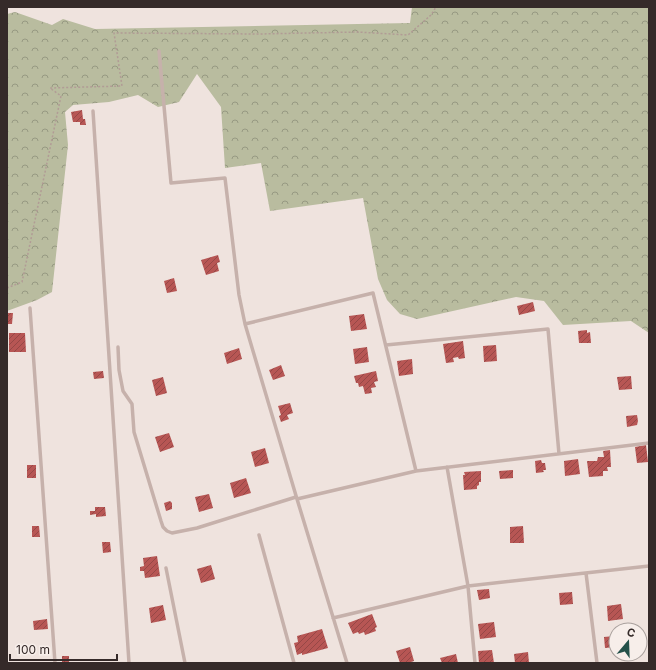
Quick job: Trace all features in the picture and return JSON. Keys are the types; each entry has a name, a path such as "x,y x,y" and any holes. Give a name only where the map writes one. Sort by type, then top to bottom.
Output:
{"lane":[{"path":"159,52 171,183 224,178 239,295 245,324 296,498 347,663"},
{"path":"93,111 129,663"},
{"path":"245,324 374,293 416,471"},
{"path":"30,308 55,663"},
{"path":"386,345 548,329 559,454"},
{"path":"118,347 119,370 123,391 132,404 134,432 160,521 163,527 172,534 197,528 296,498 416,471 649,443"},
{"path":"447,467 468,586 475,663"},
{"path":"259,535 294,663"},
{"path":"333,618 468,586 649,566"},
{"path":"166,568 185,663"},
{"path":"586,573 597,663"}],"path":[{"path":"7,288 22,282 60,96 50,88 122,86 114,32 260,34 357,32 408,35 431,15 436,7"}],"green space":[{"path":"412,7 649,7 649,333 631,321 563,325 544,301 516,297 417,319 400,314 387,300 378,279 363,198 270,211 261,163 225,168 221,107 197,74 179,102 158,107 138,95 109,102 73,105 65,112 68,145 52,292 37,300 7,311 7,14 15,12 52,25 63,19 95,29 410,23"}],"building":[{"path":"82,110 83,119 85,119 86,125 80,125 80,122 73,122 71,112"},
{"path":"218,255 220,262 217,263 219,271 206,275 201,260"},
{"path":"174,278 177,291 167,293 164,281"},
{"path":"533,302 535,311 519,315 517,306"},
{"path":"7,313 13,313 12,324 7,324"},
{"path":"364,314 367,329 351,331 349,316"},
{"path":"587,330 587,333 590,332 591,343 579,343 578,331"},
{"path":"9,333 25,333 26,352 9,352"},
{"path":"463,341 465,358 453,358 454,362 446,363 443,344"},
{"path":"496,345 497,361 484,362 483,346"},
{"path":"367,347 369,362 355,364 353,349"},
{"path":"239,348 242,359 227,364 224,353"},
{"path":"412,359 413,374 399,376 397,361"},
{"path":"281,365 285,376 273,380 269,370"},
{"path":"103,371 104,378 94,379 93,372"},
{"path":"376,371 378,381 374,382 376,387 371,388 372,393 365,394 363,386 359,387 354,376"},
{"path":"631,376 632,389 619,390 617,377"},
{"path":"163,377 167,393 156,396 152,380"},
{"path":"290,403 293,413 287,415 289,419 281,422 279,416 281,415 278,406"},
{"path":"637,415 637,425 627,427 626,416"},
{"path":"169,433 174,447 160,452 155,437"},
{"path":"646,445 648,462 637,463 635,447"},
{"path":"265,448 269,463 255,467 251,452"},
{"path":"610,450 611,467 607,467 608,471 603,471 603,476 589,477 587,461 597,461 598,457 604,457 603,451"},
{"path":"578,459 580,474 565,476 564,461"},
{"path":"541,460 542,463 545,463 546,470 543,470 544,472 536,473 535,461"},
{"path":"27,465 36,465 36,478 27,478"},
{"path":"513,470 513,478 500,479 499,471"},
{"path":"481,471 481,482 479,482 477,489 464,490 464,472"},
{"path":"246,478 251,493 234,498 230,483"},
{"path":"209,494 213,508 199,512 195,497"},
{"path":"170,501 172,503 172,509 166,511 164,503"},
{"path":"95,507 105,507 106,516 96,517 96,514 90,515 90,511 95,511"},
{"path":"32,526 39,526 40,537 32,537"},
{"path":"523,526 524,543 510,543 510,527"},
{"path":"102,542 110,542 111,552 103,553"},
{"path":"157,556 160,576 145,578 144,571 140,571 140,567 144,566 143,558"},
{"path":"211,565 215,579 201,583 197,569"},
{"path":"489,589 490,598 479,600 477,590"},
{"path":"572,592 573,604 560,605 559,593"},
{"path":"621,604 623,619 608,621 607,606"},
{"path":"163,605 166,620 151,623 149,608"},
{"path":"372,614 377,627 375,628 376,631 365,635 364,632 353,634 348,623"},
{"path":"47,619 48,629 34,630 33,621"},
{"path":"494,622 496,637 480,639 478,624"},
{"path":"322,629 328,648 297,655 294,643 298,642 297,636"},
{"path":"604,637 608,637 608,648 605,648"},
{"path":"410,647 414,661 400,663 396,651"},
{"path":"492,650 494,663 479,663 478,651"},
{"path":"528,652 529,663 515,663 514,654"},
{"path":"456,654 458,663 442,663 440,658"},
{"path":"62,656 69,656 69,663 62,663"}]}
